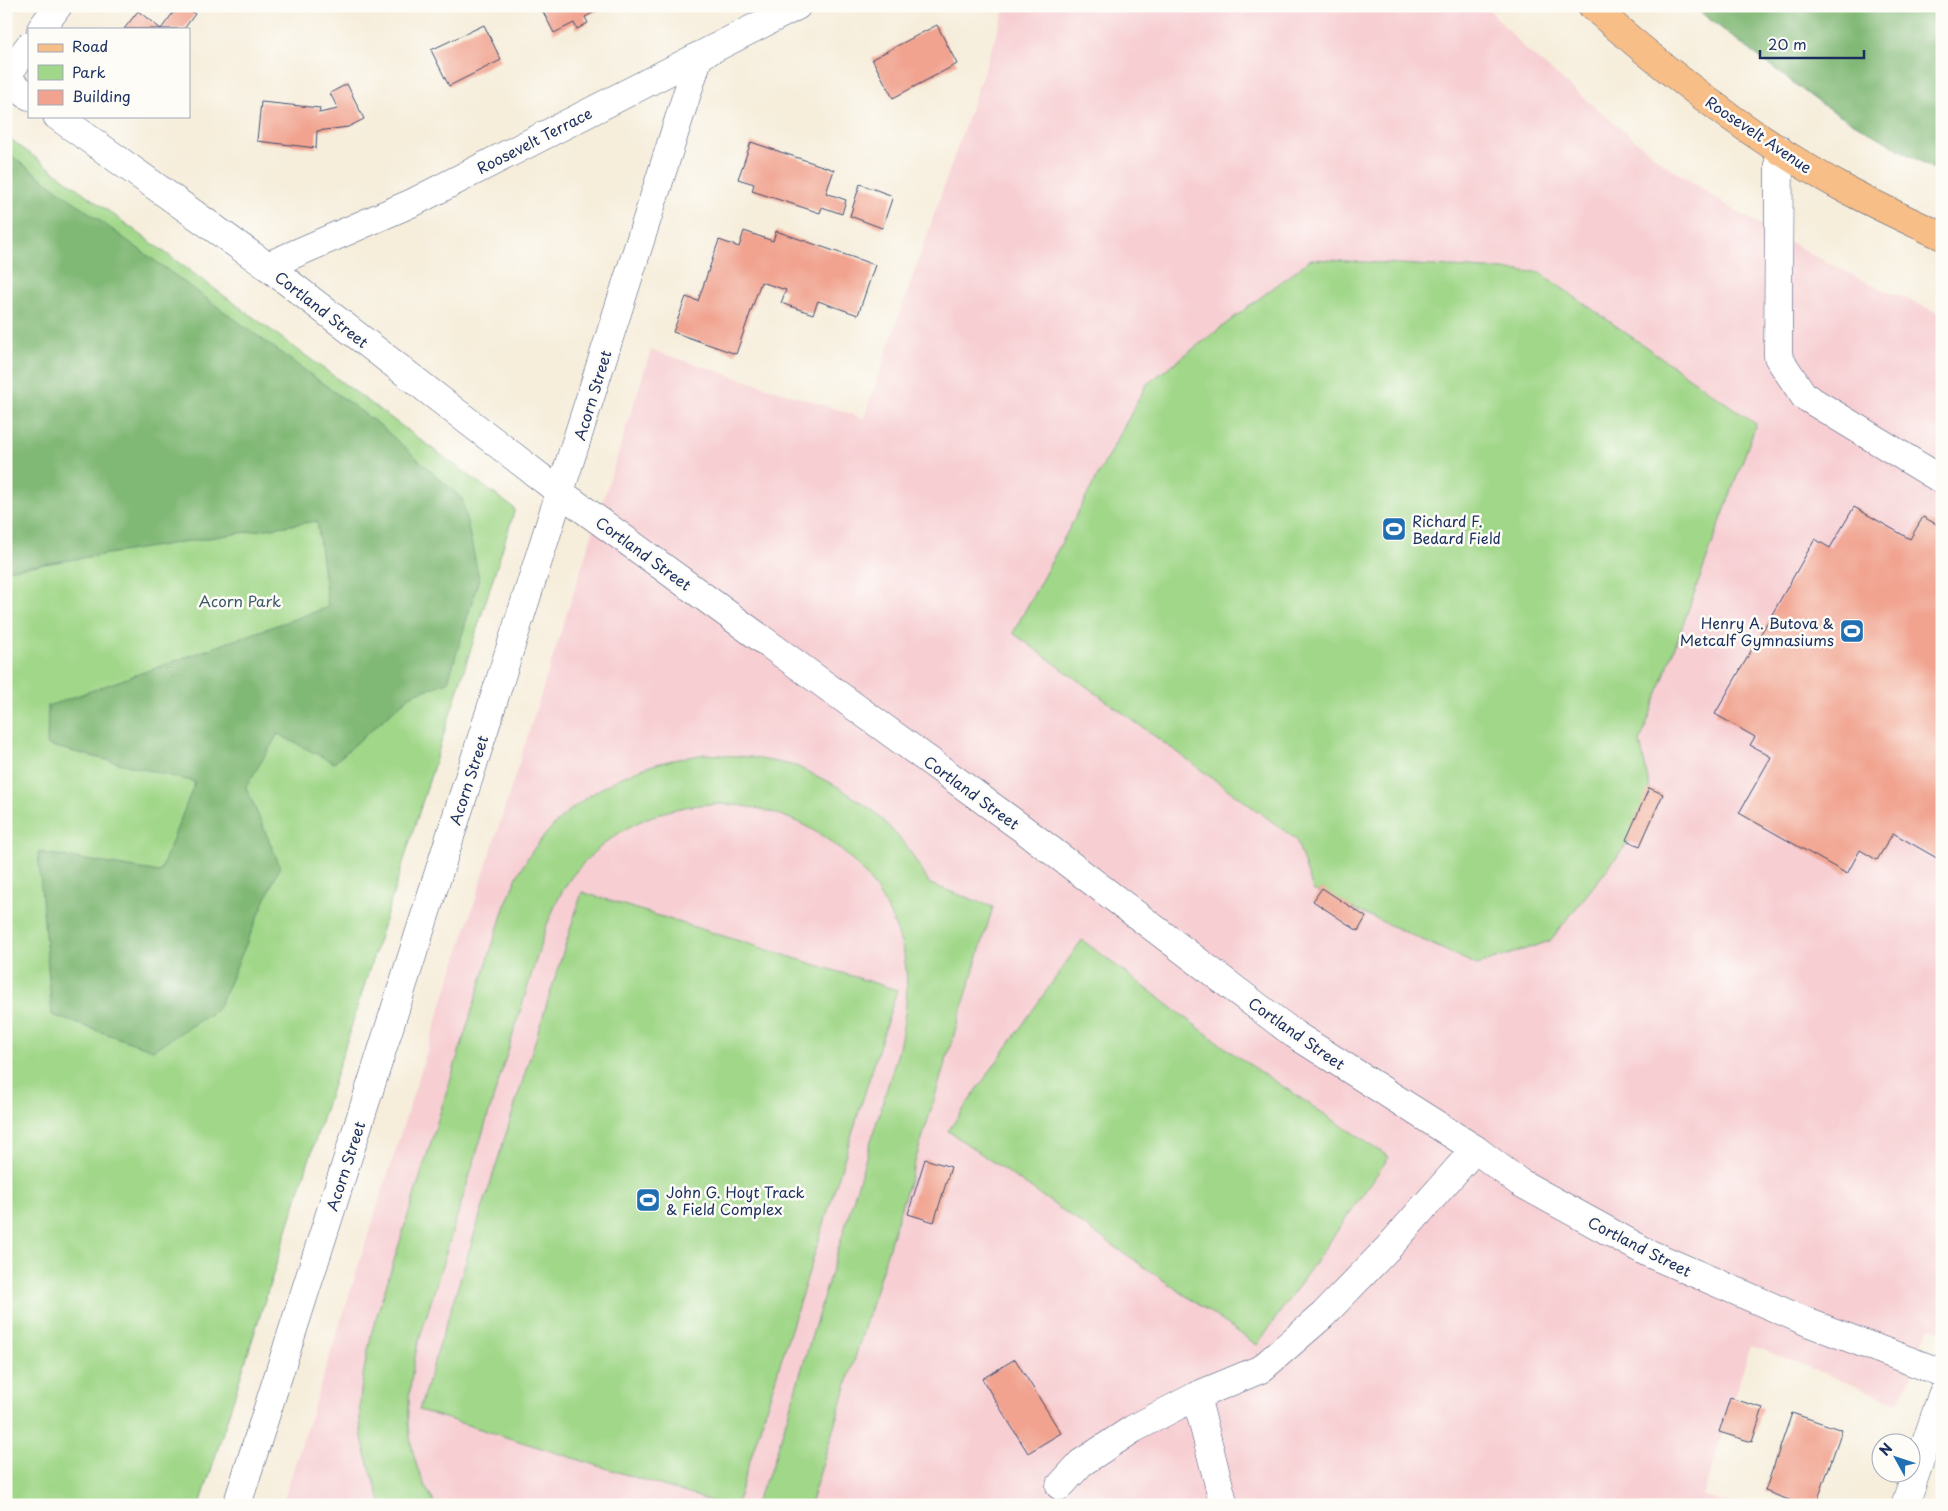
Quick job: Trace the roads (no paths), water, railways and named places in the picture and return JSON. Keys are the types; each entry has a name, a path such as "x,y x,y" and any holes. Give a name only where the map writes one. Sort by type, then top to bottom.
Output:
{"main road":[{"name":"Roosevelt Avenue","path":"1592,6 1676,76 1779,149 1842,188 1942,236"}],"street":[{"path":"42,28 58,6"},
{"name":"Roosevelt Terrace","path":"267,266 414,202 797,6"},
{"path":"6,76 28,47"},
{"name":"Acorn Street","path":"237,1505 700,56"},
{"path":"6,80 28,95"},
{"name":"Cortland Street","path":"60,118 267,266 561,493 1023,829 1294,1034 1475,1149 1519,1182 1648,1253 1812,1324 1942,1373"},
{"path":"1779,149 1778,357 1804,396 1942,480"},
{"path":"1060,1486 1081,1463 1133,1429 1196,1396 1261,1369 1323,1315 1388,1248 1475,1149"},
{"path":"1905,1505 1942,1395"},
{"path":"1196,1396 1224,1505"}],"place":[{"name":"Richard F. Bedard Field","path":"1394,529"},
{"name":"Henry A. Butova & Metcalf Gymnasiums","path":"1852,631"},
{"name":"John G. Hoyt Track & Field Complex","path":"648,1200"}],"park label":[{"name":"Acorn Park","path":"240,600"}]}
